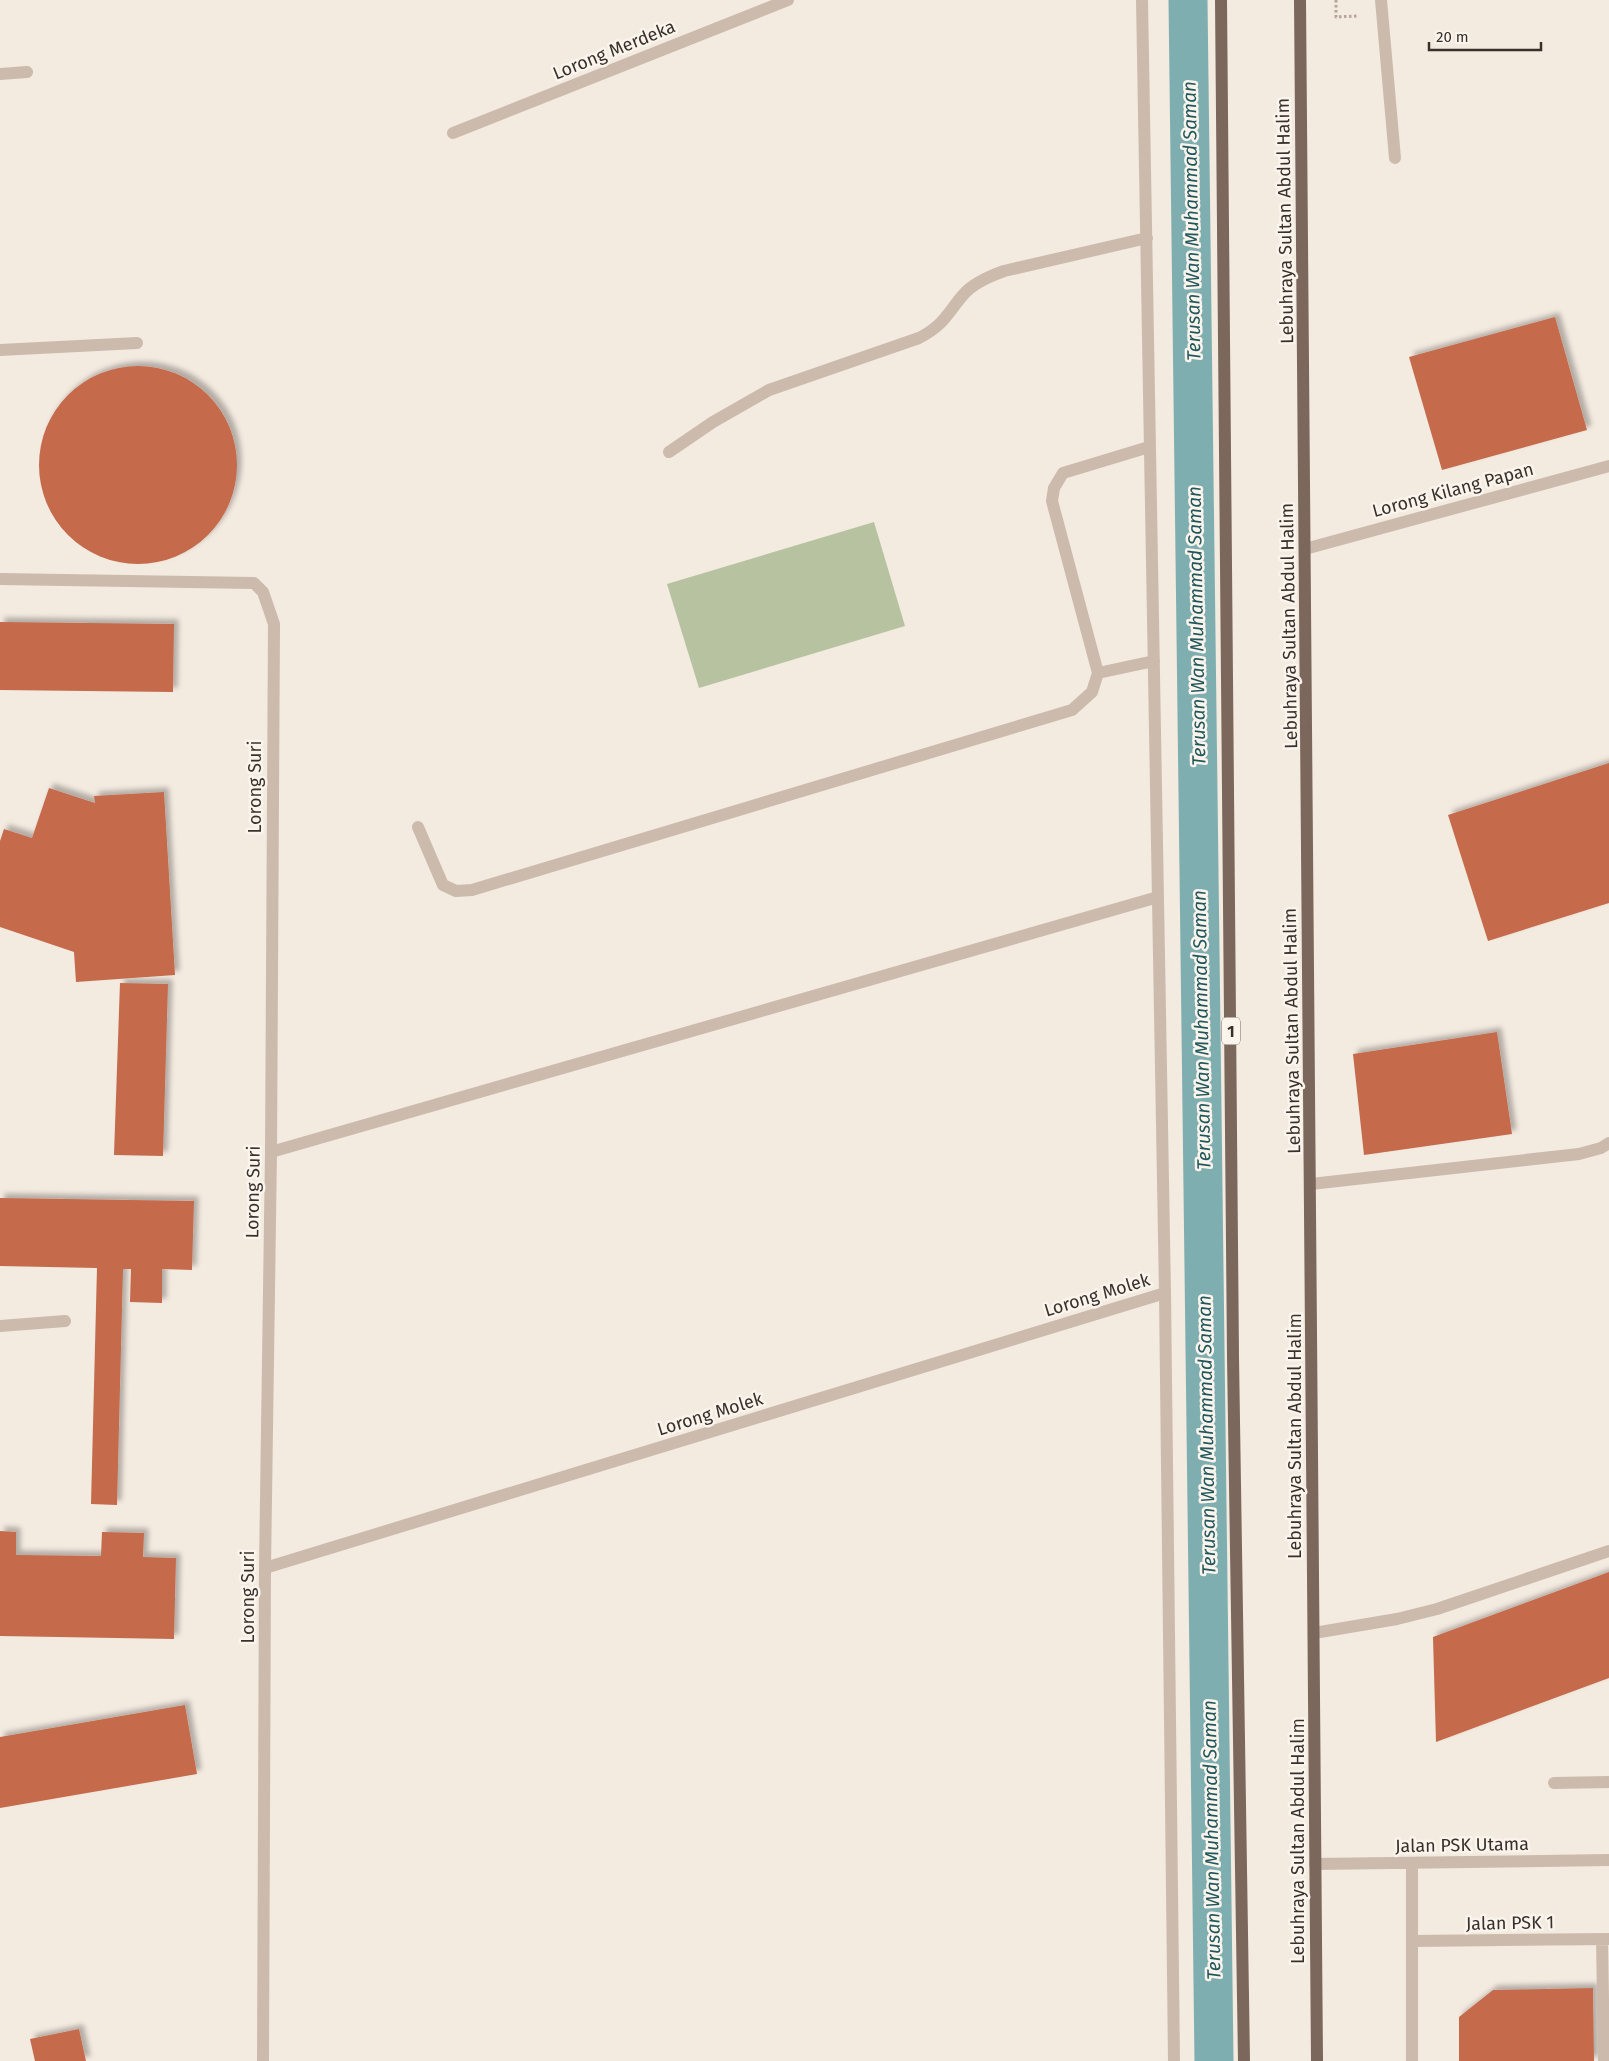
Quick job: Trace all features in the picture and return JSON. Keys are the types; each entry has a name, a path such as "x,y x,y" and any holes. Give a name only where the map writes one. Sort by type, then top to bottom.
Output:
{"main road":[{"name":"1","path":"1221,0 1233,1357 1244,2061"},
{"name":"Lebuhraya Sultan Abdul Halim","path":"1300,0 1317,2061"}],"street":[{"name":"Lorong Merdeka","path":"452,133 788,0"},
{"path":"1142,0 1165,1293 1174,2061"},
{"path":"1381,0 1395,158"},
{"path":"0,74 27,72"},
{"path":"670,452 713,422 769,390 919,338 935,330 965,293 991,275 1004,270 1147,238"},
{"path":"0,350 137,343"},
{"path":"418,827 443,885 456,891 472,890 1072,710 1092,692 1098,673 1052,501 1054,488 1062,473 1149,447"},
{"name":"Lorong Kilang Papan","path":"1306,548 1609,466"},
{"name":"Lorong Suri","path":"0,579 254,583 263,592 274,624 271,1152 265,1568 263,2061"},
{"path":"1098,673 1154,661"},
{"path":"271,1152 1158,896"},
{"path":"1311,1184 1579,1154 1601,1148 1609,1143"},
{"name":"Lorong Molek","path":"265,1568 1165,1293"},
{"path":"0,1326 65,1321"},
{"path":"1314,1633 1397,1620 1609,1551"},
{"path":"1554,1783 1609,1782"},
{"name":"Jalan PSK Utama","path":"1315,1864 1609,1860"},
{"path":"1412,1863 1412,2061"},
{"path":"1604,2061 1606,1939"},
{"name":"Jalan PSK 1","path":"1412,1941 1606,1939"}],"path":[{"path":"1336,0 1336,17"}],"green space":[{"path":"874,522 905,626 699,688 667,584"}],"building":[{"path":"1555,317 1587,430 1442,470 1409,357"},
{"path":"128,366 148,366 167,370 185,377 201,388 215,402 230,427 237,455 233,494 226,512 215,528 201,542 185,553 167,560 148,564 128,564 109,560 91,553 75,542 61,528 50,512 43,494 39,475 39,455 43,436 50,418 61,402 75,388 91,377 109,370"},
{"path":"0,622 174,624 173,692 0,690"},
{"path":"1609,763 1609,903 1488,941 1448,815"},
{"path":"49,788 95,803 94,796 164,792 175,975 76,982 74,952 0,927 0,841 4,829 32,838"},
{"path":"120,983 168,984 163,1156 114,1155"},
{"path":"1497,1032 1512,1134 1364,1155 1353,1054"},
{"path":"0,1198 194,1201 192,1270 162,1269 162,1303 130,1302 131,1269 123,1269 117,1505 91,1504 97,1268 0,1266"},
{"path":"0,1531 16,1532 16,1555 101,1556 102,1532 144,1533 143,1557 176,1558 174,1639 0,1636"},
{"path":"1609,1572 1609,1678 1436,1742 1433,1637"},
{"path":"185,1705 197,1774 0,1808 0,1737"},
{"path":"1593,1988 1594,2061 1459,2061 1459,2017 1493,1990"},
{"path":"79,2029 86,2061 35,2061 30,2039"}],"waterway":[{"name":"Terusan Wan Muhammad Saman","path":"1188,0 1214,2061"}]}
